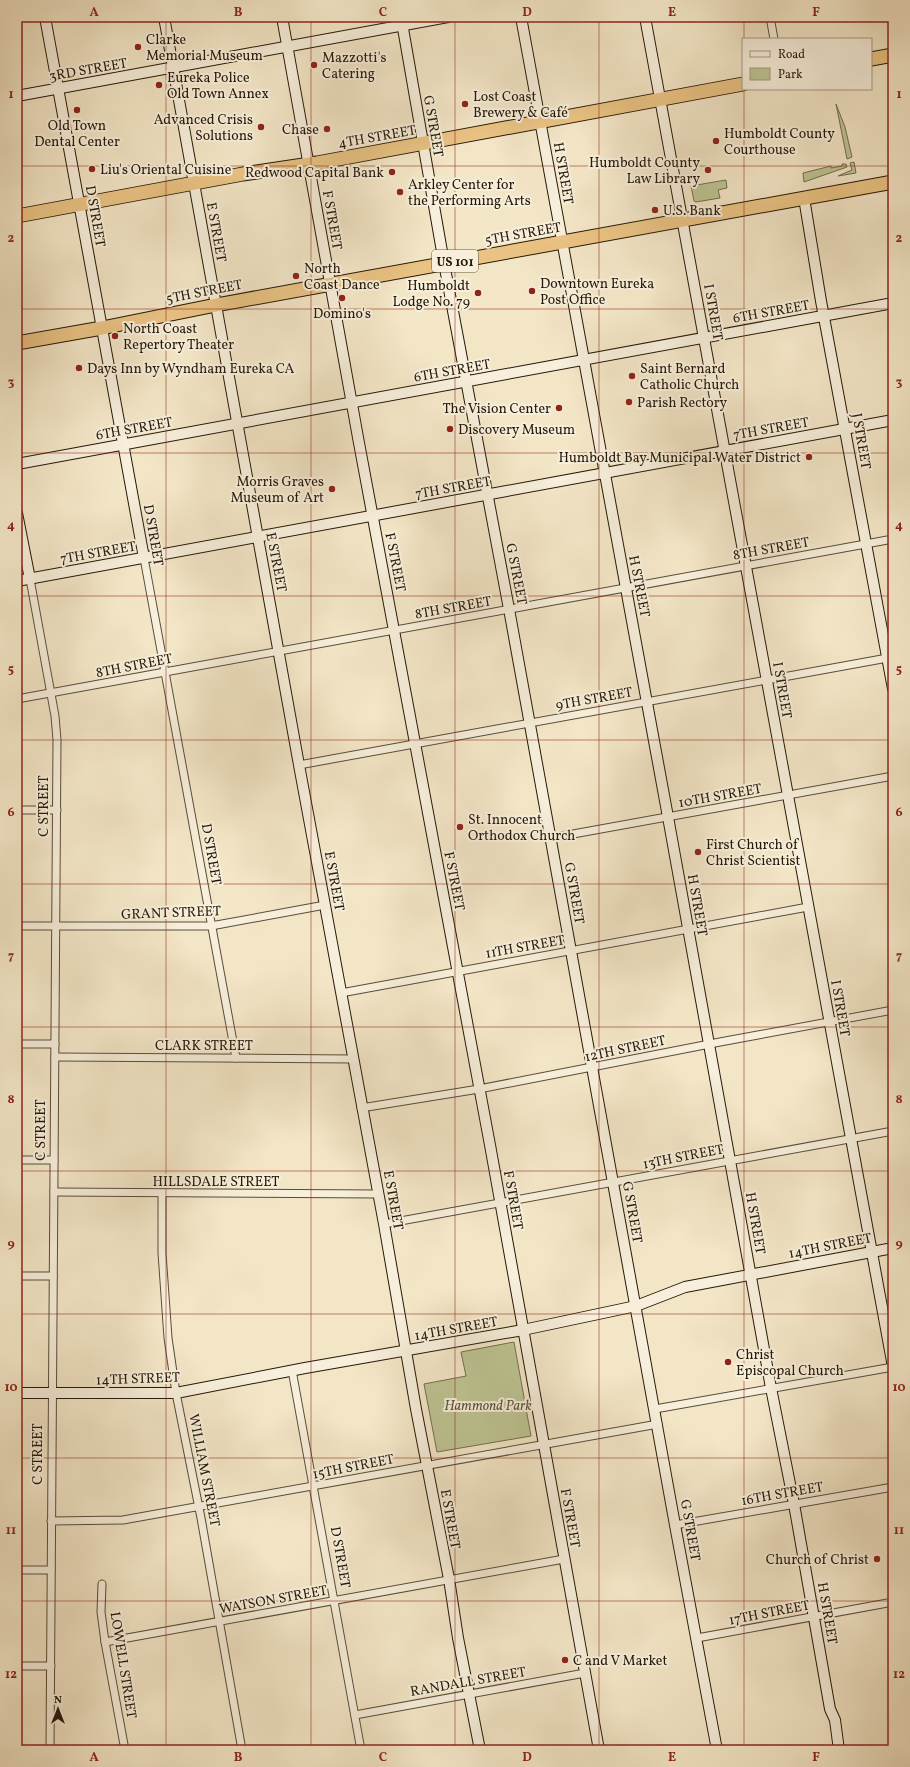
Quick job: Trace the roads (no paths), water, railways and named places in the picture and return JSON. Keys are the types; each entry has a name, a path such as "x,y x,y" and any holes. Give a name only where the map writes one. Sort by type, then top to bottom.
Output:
{"highway":[{"path":"872,59 893,55"},
{"name":"4TH STREET","path":"17,216 194,183 308,165 661,98 742,84"},
{"name":"5TH STREET","path":"17,343 444,263 893,182"}],"street":[{"name":"D STREET","path":"45,17 236,1058"},
{"name":"E STREET","path":"164,17 280,652 299,765 449,1579 458,1638 480,1750"},
{"name":"F STREET","path":"282,17 414,744 500,1202 599,1750"},
{"name":"3RD STREET","path":"17,96 288,46 402,21 448,17"},
{"name":"H STREET","path":"521,17 647,701 771,1388 794,1504 830,1709 834,1720 839,1750"},
{"name":"I STREET","path":"646,17 893,1367"},
{"path":"770,17 774,38"},
{"name":"G STREET","path":"402,21 444,263 530,723 717,1750"},
{"name":"J STREET","path":"804,198 866,544 890,657 893,688"},
{"name":"6TH STREET","path":"17,464 893,303"},
{"name":"7TH STREET","path":"17,581 893,420"},
{"name":"C STREET","path":"17,513 57,728 50,1750"},
{"name":"8TH STREET","path":"17,699 626,589 893,539"},
{"name":"9TH STREET","path":"299,765 890,657"},
{"name":"10TH STREET","path":"551,838 893,776"},
{"path":"17,810 57,810"},
{"name":"GRANT STREET","path":"17,926 212,926 325,905"},
{"name":"11TH STREET","path":"341,993 808,907"},
{"name":"12TH STREET","path":"362,1108 479,1089 593,1068 709,1044 893,1010"},
{"path":"17,1044 55,1044"},
{"name":"CLARK STREET","path":"55,1057 353,1058"},
{"name":"13TH STREET","path":"384,1224 893,1131"},
{"path":"17,1160 54,1160"},
{"name":"HILLSDALE STREET","path":"54,1192 162,1194 379,1194"},
{"name":"WILLIAM STREET","path":"162,1194 162,1253 168,1338 176,1393 199,1507 242,1750"},
{"name":"14TH STREET","path":"17,1393 176,1393 292,1370 523,1330 636,1306 685,1287 893,1248"},
{"path":"17,1276 53,1276"},
{"path":"655,1409 893,1367"},
{"name":"D STREET","path":"292,1370 361,1750"},
{"name":"15TH STREET","path":"52,1521 122,1520 314,1487 658,1424"},
{"name":"16TH STREET","path":"675,1525 893,1487"},
{"name":"WATSON STREET","path":"104,1642 564,1559"},
{"path":"17,1570 51,1570"},
{"name":"LOWELL STREET","path":"102,1584 101,1612 104,1642 124,1750"},
{"name":"17TH STREET","path":"697,1638 893,1602"},
{"path":"17,1666 51,1666"},
{"name":"RANDALL STREET","path":"355,1715 585,1673"},
{"path":"830,1709 828,1722 833,1750"}],"place":[{"name":"Clarke Memorial Museum","path":"138,47"},
{"name":"Mazzotti's Catering","path":"314,65"},
{"name":"Eureka Police Old Town Annex","path":"159,85"},
{"name":"Lost Coast Brewery & Café","path":"465,104"},
{"name":"Old Town Dental Center","path":"77,110"},
{"name":"Advanced Crisis Solutions","path":"261,127"},
{"name":"Chase","path":"327,129"},
{"name":"Humboldt County Courthouse","path":"716,141"},
{"name":"Liu's Oriental Cuisine","path":"92,169"},
{"name":"Humboldt County Law Library","path":"708,170"},
{"name":"Redwood Capital Bank","path":"392,172"},
{"name":"Arkley Center for the Performing Arts","path":"400,192"},
{"name":"U.S. Bank","path":"655,210"},
{"name":"North Coast Dance","path":"296,276"},
{"name":"Downtown Eureka Post Office","path":"532,291"},
{"name":"Humboldt Lodge No. 79","path":"478,293"},
{"name":"Domino's","path":"342,298"},
{"name":"North Coast Repertory Theater","path":"115,336"},
{"name":"Days Inn by Wyndham Eureka CA","path":"79,368"},
{"name":"Saint Bernard Catholic Church","path":"632,376"},
{"name":"Parish Rectory","path":"629,402"},
{"name":"The Vision Center","path":"559,408"},
{"name":"Discovery Museum","path":"450,429"},
{"name":"Humboldt Bay Municipal Water District","path":"809,457"},
{"name":"Morris Graves Museum of Art","path":"332,489"},
{"name":"St. Innocent Orthodox Church","path":"460,827"},
{"name":"First Church of Christ Scientist","path":"698,852"},
{"name":"Christ Episcopal Church","path":"728,1362"},
{"name":"Church of Christ","path":"877,1559"},
{"name":"C and V Market","path":"565,1660"}],"park label":[{"name":"Hammond Park","path":"488,1405"}]}
